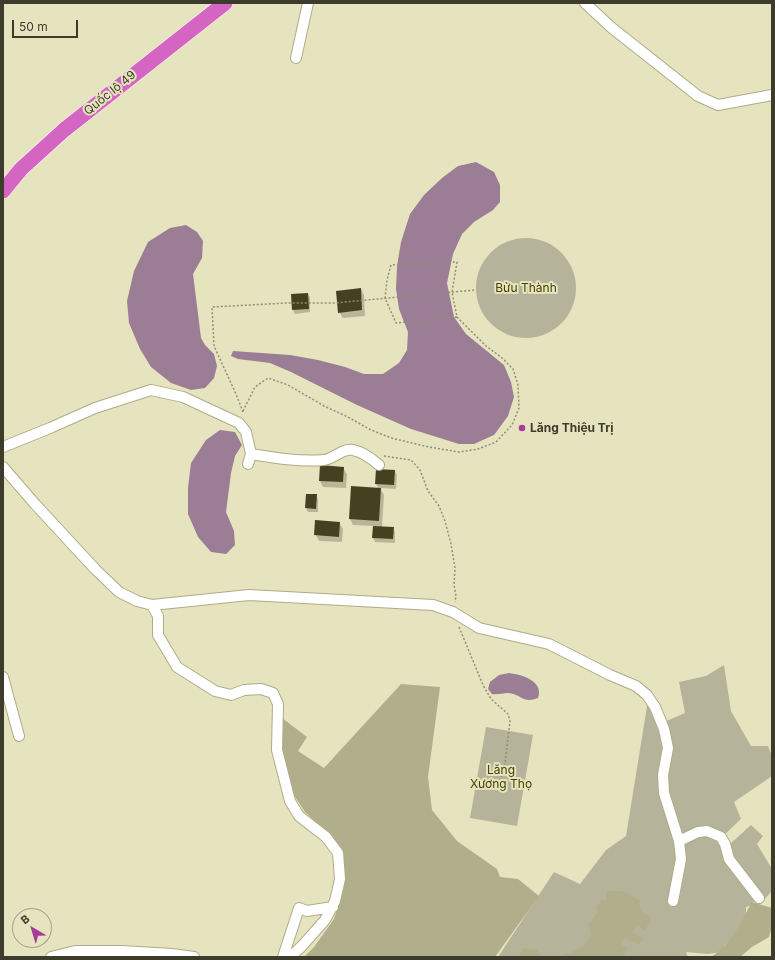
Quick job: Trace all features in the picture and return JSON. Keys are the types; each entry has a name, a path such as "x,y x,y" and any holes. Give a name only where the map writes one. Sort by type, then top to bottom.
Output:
{"highway":[{"name":"Quốc lộ 49","path":"3,191 21,169 64,130 225,3"}],"street":[{"path":"296,58 308,3"},
{"path":"585,3 612,28 698,96 718,105 772,95"},
{"path":"3,447 95,408 151,390 183,397 239,423 246,432 251,454 248,464"},
{"path":"251,454 285,460 322,460 332,459 343,451 351,450 368,456 379,465"},
{"path":"3,467 85,558 119,592 137,601 152,605 249,595 433,605 453,612 479,628 549,644 610,675 636,686 647,695 655,707 664,729 668,748 663,775 664,793 679,841 680,859 673,901"},
{"path":"152,605 158,616 158,635 178,667 215,691 231,695 244,690 261,689 273,693 278,704 277,750 290,800 299,816 326,837 338,853 340,879 333,907 325,920 290,957"},
{"path":"3,677 19,736"},
{"path":"679,841 698,832 707,832 721,837 725,844 729,859 759,898"},
{"path":"283,957 300,908 307,910 333,907"},
{"path":"52,957 75,950 122,951 194,957"}],"path":[{"path":"239,423 243,411 255,387 268,378 288,385 324,406 369,429 397,440 429,448 459,452 478,449 496,442 512,425 519,408 518,385 513,369 501,357 486,346 457,317 452,292 457,262 391,265 387,280 385,298 396,323 457,317"},
{"path":"243,411 214,346 212,307 280,303 334,303 475,290"},
{"path":"368,456 382,456 411,460 420,470 428,491 439,506 445,521 451,544 456,596 453,612 483,685 491,699 508,714 510,721 505,764 501,777"}],"green space":[{"name":"Bửu Thành","path":"526,238 545,241 562,252 573,269 576,288 573,307 562,324 545,335 526,338 507,335 490,324 479,307 476,288 479,269 490,252 507,241"},
{"path":"724,665 731,711 751,746 768,746 772,756 772,776 734,802 741,819 723,836 730,844 751,825 763,836 757,844 772,869 772,891 763,901 756,897 752,905 746,907 746,921 732,941 725,945 721,952 708,954 686,952 688,957 498,957 554,872 580,884 606,850 626,836 649,694 662,723 685,713 679,682 706,676"},
{"name":"Lăng Xương Thọ","path":"486,727 533,735 517,826 470,818"}],"shaded area":[{"path":"476,162 494,172 500,185 500,202 493,210 474,222 462,234 453,254 447,283 454,317 466,334 504,365 511,382 514,397 508,416 494,435 474,444 459,444 411,429 270,363 238,359 231,356 233,351 290,355 318,360 364,374 383,374 399,363 407,350 408,332 399,309 396,289 397,266 401,242 410,214 424,195 442,178 458,166"},
{"path":"186,225 197,232 203,241 202,258 193,274 201,338 205,345 214,354 217,366 214,378 205,388 191,390 171,383 151,367 140,349 129,323 127,301 134,271 148,242 170,228"},
{"path":"220,430 235,432 242,445 235,456 231,473 226,512 234,531 235,545 226,554 211,552 198,537 188,514 188,488 191,463 206,440"},
{"path":"509,673 526,677 535,683 539,692 538,698 529,700 508,693 492,694 488,689 490,682 499,675"},
{"path":"401,684 440,687 428,777 432,810 457,841 497,869 500,877 518,879 539,896 495,957 304,957 314,947 334,919 342,892 343,861 336,841 305,812 292,792 282,748 282,718 307,737 298,751 324,768"},
{"path":"606,891 622,891 639,900 641,911 647,914 651,919 645,931 637,926 632,932 643,938 639,945 624,938 621,944 628,949 623,956 625,957 552,957 570,953 583,946 591,936 589,924 598,912 596,907 602,900 606,900"},
{"path":"752,902 772,908 772,926 769,937 752,947 740,957 711,957 731,939"},
{"path":"523,948 537,950 542,957 518,957"}],"building":[{"path":"361,288 362,310 338,313 336,291"},
{"path":"308,293 309,309 292,310 291,294"},
{"path":"320,465 344,467 343,482 319,481"},
{"path":"376,469 395,470 394,485 375,484"},
{"path":"351,486 381,488 379,521 349,519"},
{"path":"306,494 317,494 316,509 305,508"},
{"path":"315,520 340,522 339,537 314,535"},
{"path":"373,526 394,527 393,539 372,538"}],"place":[{"name":"Lăng Thiệu Trị","path":"522,428"}]}
